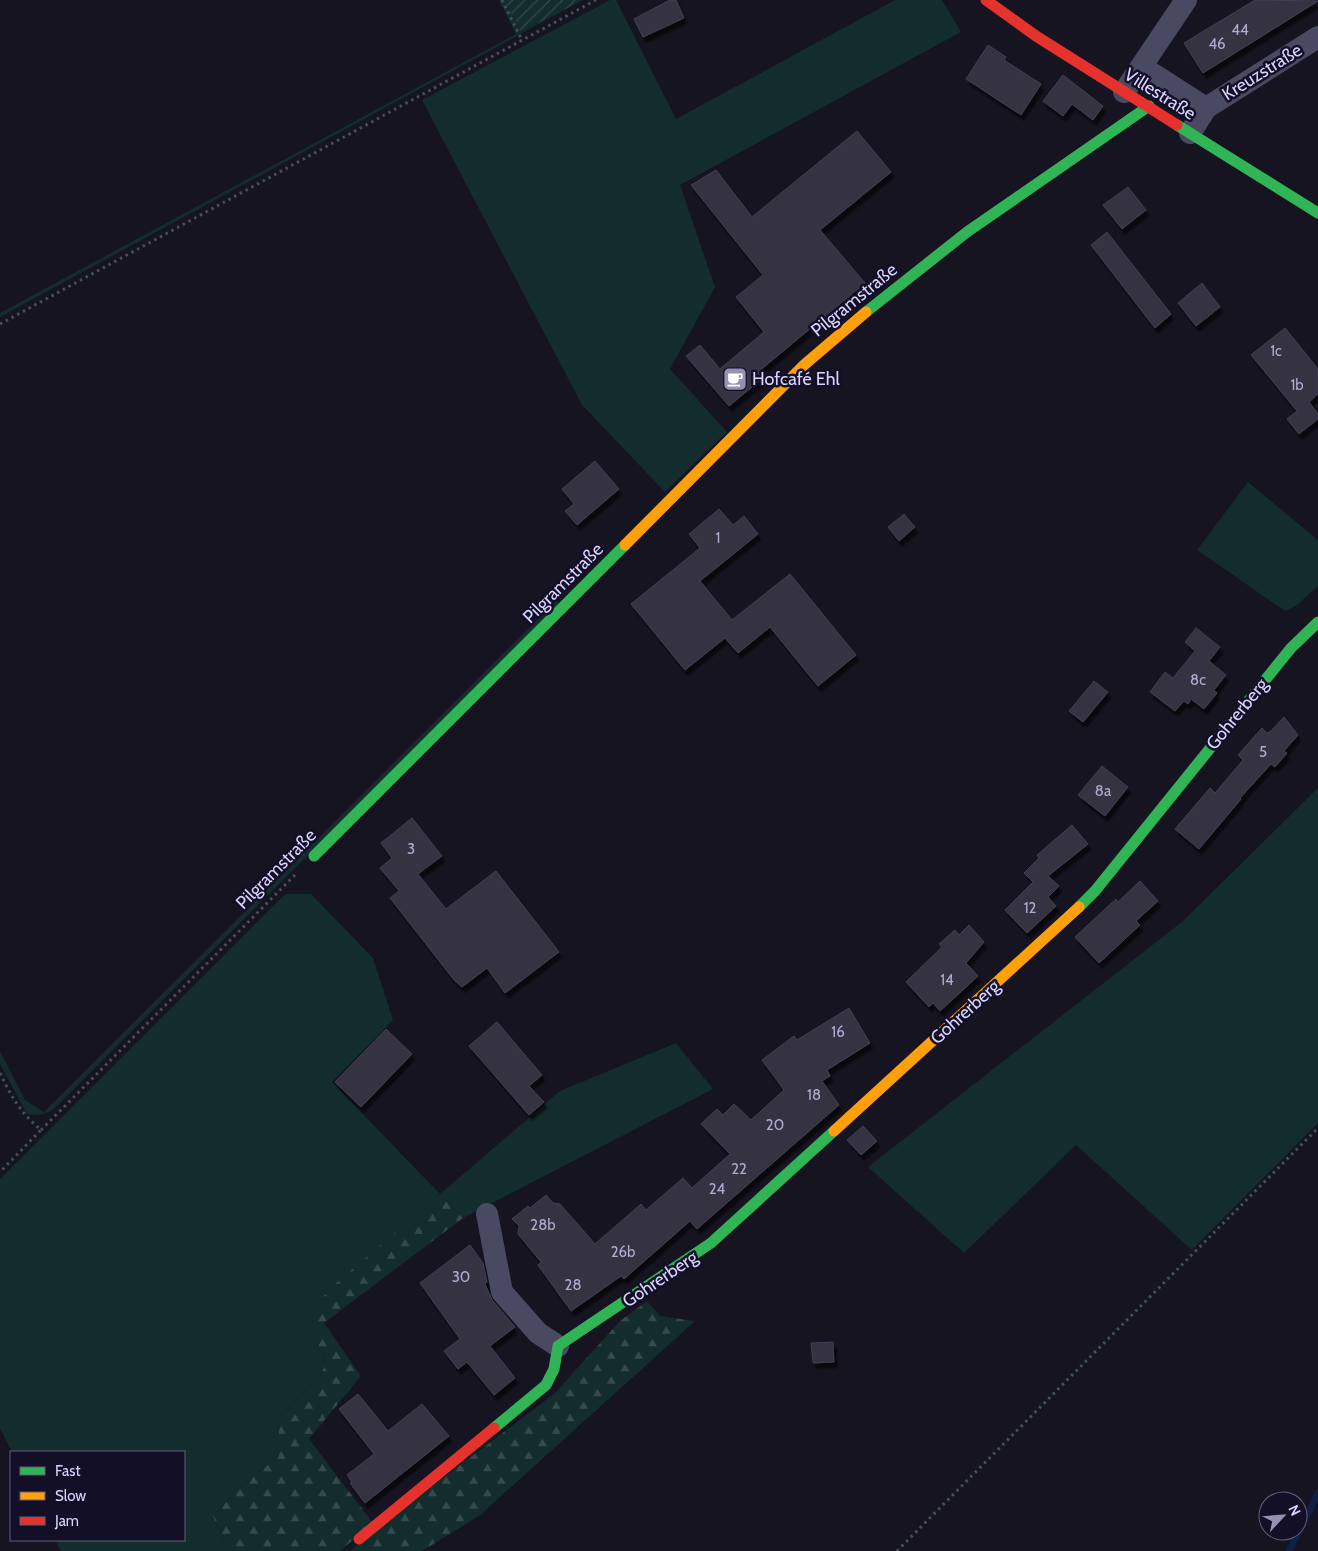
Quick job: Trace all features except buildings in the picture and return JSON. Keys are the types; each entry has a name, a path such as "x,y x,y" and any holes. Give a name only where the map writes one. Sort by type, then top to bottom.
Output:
{"street":[{"name":"Villestraße","path":"986,0 1036,36 1318,213"},
{"path":"1124,92 1186,0"},
{"name":"Kreuzstraße","path":"1190,133 1206,108 1318,37"},
{"path":"1142,67 1206,108"},
{"name":"Pilgramstraße","path":"314,856 804,365 894,289 967,232 1149,106"},
{"name":"Gohrerberg","path":"558,1346 690,1260 711,1243 1072,914 1095,891 1291,648 1318,622"},
{"path":"359,1539 546,1385 554,1369 558,1346 538,1333 502,1292 487,1214"}],"path":[{"path":"502,0 522,40"},
{"path":"0,324 596,0"},
{"name":"Pilgramstraße","path":"0,1172 314,856"},
{"path":"0,1073 15,1104 41,1130"},
{"path":"897,1551 1318,1128"}],"green space":[{"path":"499,0 504,0 521,32 583,0 0,317 0,313 516,34"},
{"path":"504,0 583,0 521,32"},
{"path":"610,0 616,0 676,119 895,0 942,0 961,32 680,185 715,287 670,369 727,432 665,492 582,405 422,100"},
{"path":"1151,85 1180,103 1180,106 1174,107 1149,91 1149,86"},
{"path":"1248,482 1318,540 1318,586 1297,605 1285,611 1197,550"},
{"path":"557,600 559,604 56,1107 42,1114 27,1114 0,1064 0,1051 25,1100 44,1112"},
{"path":"1318,788 1318,1123 1192,1250 1076,1145 964,1253 868,1167 1183,921"},
{"path":"285,894 311,894 373,958 393,1020 332,1082 440,1194 319,1301 322,1354 326,1364 318,1378 279,1417 279,1456 243,1485 213,1516 228,1551 61,1551 56,1541 185,1541 185,1451 12,1451 0,1428 0,1179"},
{"path":"676,1043 713,1089 463,1218 440,1194 560,1091"},
{"path":"440,1194 463,1218 324,1323 361,1376 309,1439 373,1523 340,1551 228,1551 213,1516 243,1485 279,1456 279,1417 318,1378 326,1364 318,1343 316,1317 319,1301 335,1284"},
{"path":"647,1301 660,1316 695,1321 479,1516 422,1551 350,1551 372,1532 554,1394 620,1321"}],"waterway":[{"path":"1289,1551 1318,1493"}],"traffic: fast":[{"path":"866,312 967,232 1149,106"},
{"path":"1177,125 1318,213"},
{"path":"314,856 625,545"},
{"path":"1079,907 1095,891 1291,648 1318,622"},
{"path":"494,1428 546,1385 554,1369 558,1346 711,1243 834,1131"}],"traffic: slow":[{"path":"625,545 804,365 866,312"},
{"path":"834,1131 1079,907"}],"traffic: jam":[{"path":"986,0 1036,36 1177,125"},
{"path":"359,1539 494,1428"}],"place":[{"name":"Hofcafé Ehl","path":"735,379"}]}
